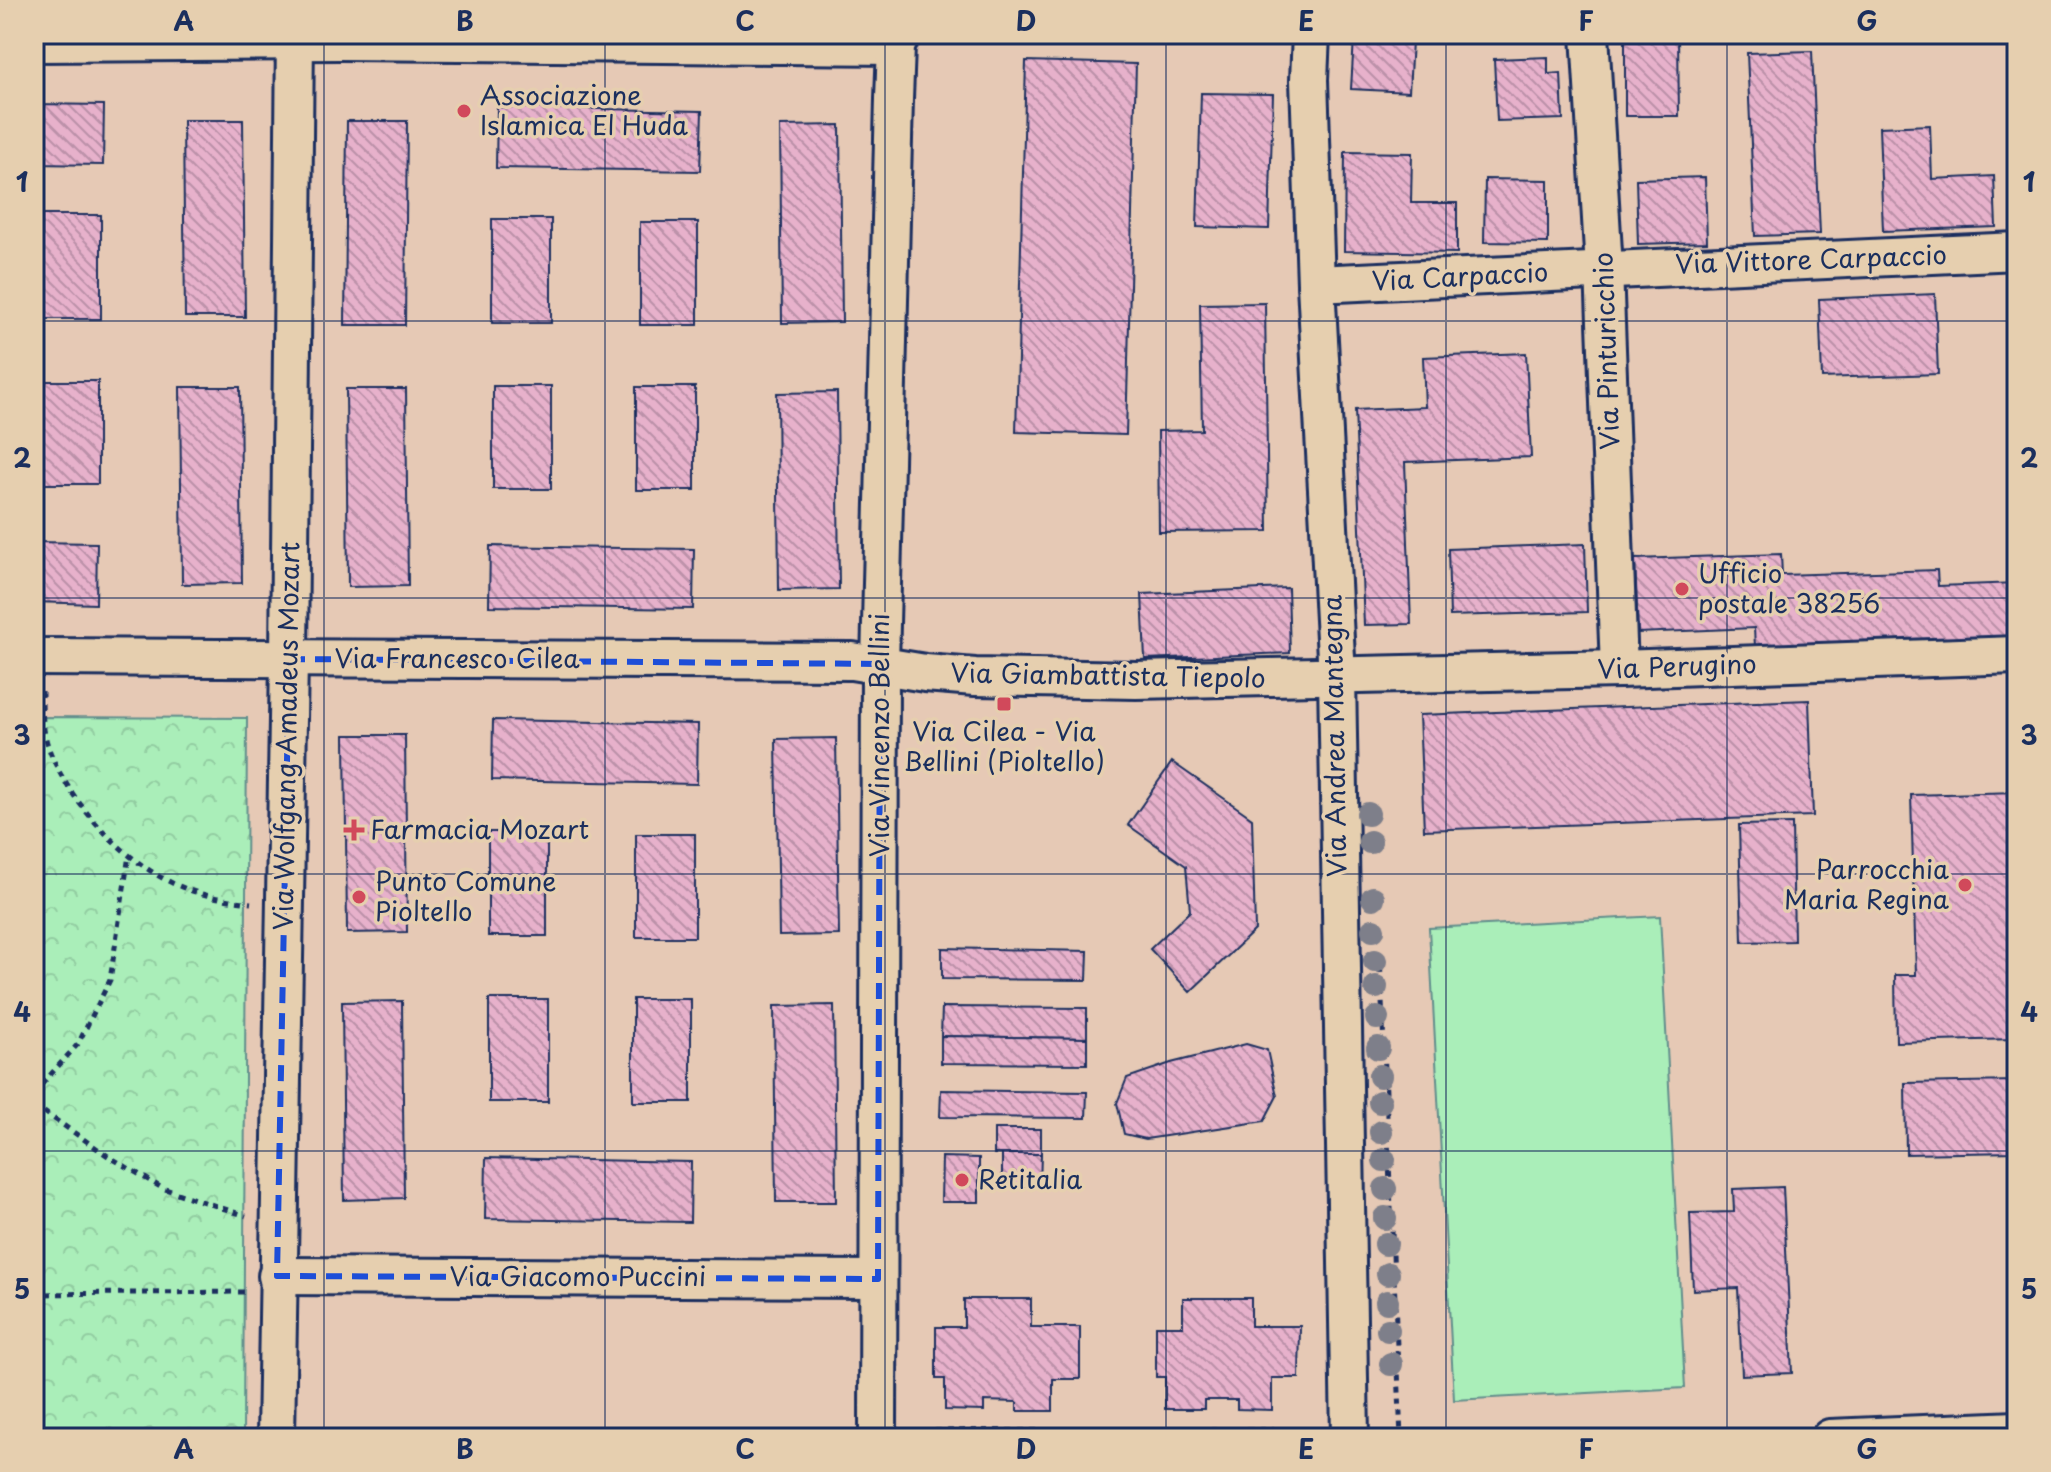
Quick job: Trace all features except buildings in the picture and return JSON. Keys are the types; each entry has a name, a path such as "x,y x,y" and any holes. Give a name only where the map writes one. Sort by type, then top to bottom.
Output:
{"street":[{"name":"Via Andrea Mantegna","path":"1311,34 1309,80 1316,284 1337,676 1350,1438"},
{"name":"Via Pinturicchio","path":"1590,34 1604,269 1619,669"},
{"path":"34,43 295,38 899,40"},
{"name":"Via Wolfgang Amadeus Mozart","path":"276,1438 289,659 295,38"},
{"name":"Via Vincenzo Bellini","path":"878,1434 880,664 899,40"},
{"name":"Via Vittore Carpaccio","path":"1604,269 2017,251"},
{"name":"Via Carpaccio","path":"1316,284 1604,269"},
{"name":"Via Perugino","path":"1337,676 2017,655"},
{"name":"Via Francesco Cilea","path":"38,657 852,661 880,664"},
{"name":"Via Giambattista Tiepolo","path":"880,664 950,676 1031,679 1337,676"},
{"name":"Via Giacomo Puccini","path":"277,1284 878,1279"},
{"path":"1830,1438 2017,1430"}],"path":[{"path":"38,657 42,720 49,747 67,783 94,821 129,855 167,881 206,896 284,905"},
{"path":"34,729 42,720"},
{"path":"34,1093 78,1044 110,980 129,855"},
{"path":"1380,946 1401,1438"},
{"path":"34,1105 108,1156 162,1188 245,1216 278,1223"},
{"path":"34,1294 277,1284"},
{"path":"878,1434 1306,1430"},
{"path":"955,1431 962,1438"}],"highlighted area":[{"path":"289,659 880,664 878,1279 277,1276"}],"green space":[{"path":"34,717 247,718 243,1438 34,1438"},
{"path":"1660,916 1685,1388 1454,1400 1429,928"}],"place":[{"name":"Associazione Islamica El Huda","path":"464,111"},
{"name":"Ufficio postale 38256","path":"1682,589"},
{"name":"Via Cilea - Via Bellini (Pioltello)","path":"1004,704"},
{"name":"Farmacia Mozart","path":"354,830"},
{"name":"Parrocchia Maria Regina","path":"1965,885"},
{"name":"Punto Comune Pioltello","path":"359,897"},
{"name":"Retitalia","path":"962,1180"}]}
